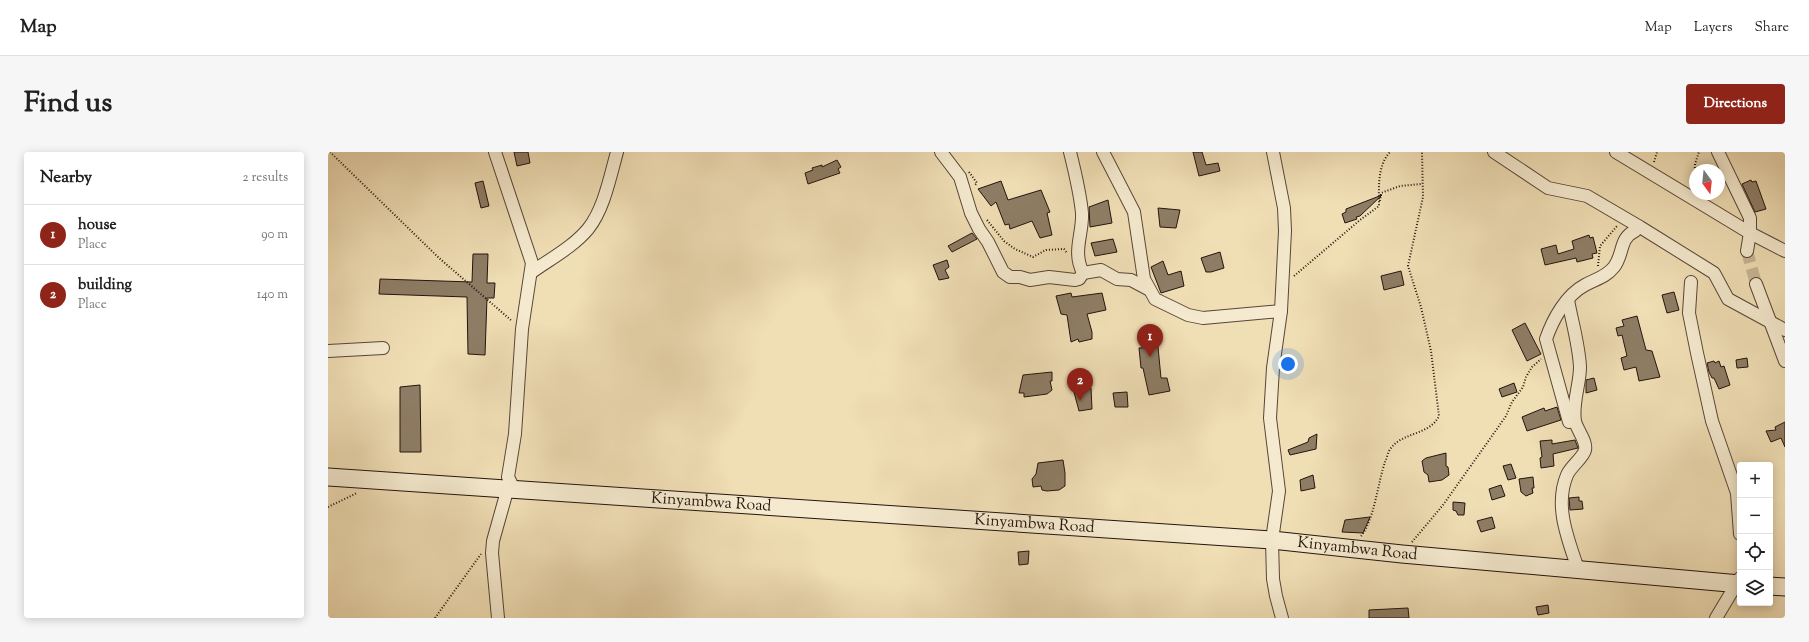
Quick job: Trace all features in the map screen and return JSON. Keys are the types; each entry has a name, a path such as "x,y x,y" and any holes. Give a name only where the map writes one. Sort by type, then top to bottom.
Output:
{"street":[{"path":"495,152 530,254 532,272 522,329 515,434 508,477 511,491 493,541 492,553 498,618"},
{"path":"532,272 567,247 588,228 595,218 603,198 617,152"},
{"path":"941,152 956,172 967,198 971,213 1003,272 1030,280 1049,277 1075,280 1078,279 1081,268 1082,215 1080,194 1070,152"},
{"path":"1103,152 1134,212 1144,279 1148,289 1155,299 1188,315 1203,318 1281,311"},
{"path":"1273,152 1284,208 1285,231 1281,311 1273,368 1270,418 1279,491 1272,540 1276,596 1282,618"},
{"path":"1494,152 1548,188 1587,196 1640,227 1714,273 1728,299 1785,330"},
{"path":"1616,152 1689,196"},
{"path":"1718,152 1750,218 1750,233 1747,251"},
{"path":"1696,200 1750,233 1785,251"},
{"path":"1569,422 1546,339 1559,311 1568,300 1578,289 1598,280 1613,268 1622,252 1624,239 1627,235 1635,231"},
{"path":"1081,268 1101,270 1117,279 1131,280 1148,289"},
{"path":"1690,282 1689,313 1712,422 1737,493 1737,498"},
{"path":"1756,284 1785,361"},
{"path":"1568,300 1580,367 1575,414 1585,450 1569,470 1562,488 1561,503 1565,527 1578,570"},
{"path":"328,351 382,348"},
{"name":"Kinyambwa Road","path":"328,477 511,491 1272,540 1350,549 1578,570 1737,582"},
{"path":"1716,618 1737,585"},
{"path":"1773,586 1785,587"}],"path":[{"path":"330,152 439,258 522,329"},
{"path":"1379,206 1379,180 1384,160 1390,152"},
{"path":"1350,549 1367,527 1377,488 1390,448 1404,438 1436,423 1439,416 1431,351 1421,307 1408,266 1422,197 1422,152"},
{"path":"1695,164 1698,152"},
{"path":"956,172 968,171 972,173 977,183 967,198"},
{"path":"1282,287 1360,220 1379,206 1381,194 1396,187 1421,184"},
{"path":"983,216 1004,240 1015,249 1033,257 1046,250 1064,249 1081,268"},
{"path":"1593,269 1599,265 1600,246 1617,226"},
{"path":"1402,554 1443,505 1506,416 1512,402 1523,387 1526,377 1532,367 1544,355 1546,339"},
{"path":"328,508 360,492"},
{"path":"435,618 474,564 493,541"}],"building":[{"path":"514,152 528,152 530,163 517,166"},
{"path":"1193,152 1202,152 1206,165 1218,163 1220,171 1199,176"},
{"path":"837,160 841,167 838,169 840,173 808,184 805,173 813,170 812,168 822,165 822,167"},
{"path":"1751,180 1752,182 1756,181 1766,209 1755,212 1742,184"},
{"path":"483,181 489,206 481,208 475,183"},
{"path":"1001,181 1008,200 1041,190 1050,212 1047,213 1052,235 1040,238 1032,221 1010,229 1009,224 1005,225 996,202 991,206 978,189"},
{"path":"1382,195 1360,216 1356,217 1357,219 1345,223 1342,214 1346,212 1346,209"},
{"path":"1108,200 1112,223 1090,227 1089,207"},
{"path":"1158,208 1180,210 1176,228 1160,227"},
{"path":"972,233 977,239 952,252 948,246"},
{"path":"1589,235 1590,238 1593,237 1597,253 1592,254 1593,258 1577,262 1576,258 1545,265 1541,249 1556,245 1558,254 1574,249 1572,241"},
{"path":"1113,239 1117,252 1095,256 1091,243"},
{"path":"1220,252 1224,268 1206,272 1201,258"},
{"path":"473,254 488,254 487,283 495,283 494,298 487,298 485,355 468,354 467,297 379,294 380,279 472,282"},
{"path":"947,260 949,267 945,270 949,278 939,280 933,265"},
{"path":"1163,261 1168,275 1181,271 1184,286 1161,293 1151,267"},
{"path":"1401,271 1404,285 1384,290 1381,276"},
{"path":"1674,292 1679,310 1667,313 1662,295"},
{"path":"1071,293 1072,297 1102,293 1106,310 1087,314 1092,332 1092,339 1079,342 1078,339 1071,342 1067,315 1061,314 1056,296"},
{"path":"1637,316 1646,350 1652,351 1660,377 1639,381 1636,367 1624,370 1621,358 1627,356 1622,335 1618,336 1616,328 1624,326 1622,320"},
{"path":"1525,323 1541,354 1527,361 1512,330"},
{"path":"1158,347 1161,378 1167,378 1170,391 1149,395 1143,368 1141,368 1139,348"},
{"path":"1747,358 1748,367 1737,368 1736,360"},
{"path":"1714,361 1715,363 1719,361 1721,367 1724,366 1730,385 1719,389 1714,378 1712,378 1709,372 1707,363"},
{"path":"1052,372 1052,381 1050,381 1052,390 1047,394 1024,397 1024,393 1019,393 1023,375"},
{"path":"1594,378 1597,390 1586,393 1586,380"},
{"path":"1514,383 1517,392 1502,397 1499,389"},
{"path":"420,385 421,452 400,452 400,387"},
{"path":"1091,388 1092,409 1079,411 1074,392"},
{"path":"1127,392 1128,407 1115,407 1113,393"},
{"path":"1557,407 1561,420 1527,431 1522,417 1544,408 1545,411"},
{"path":"1785,422 1785,447 1781,438 1771,442 1766,431 1776,430 1775,427"},
{"path":"1317,434 1316,449 1290,455 1288,450 1308,442 1309,438"},
{"path":"1552,440 1552,444 1575,440 1578,448 1553,454 1554,466 1541,468 1540,458 1542,457 1540,441"},
{"path":"1446,453 1446,466 1448,467 1449,475 1442,480 1429,482 1428,475 1424,472 1422,461 1426,458"},
{"path":"1063,460 1065,486 1059,490 1047,491 1042,490 1041,486 1033,487 1032,479 1036,474 1038,463"},
{"path":"1511,464 1516,478 1508,480 1503,466"},
{"path":"1313,475 1315,488 1301,491 1300,480"},
{"path":"1533,477 1533,493 1526,496 1521,492 1519,479"},
{"path":"1501,485 1505,496 1492,500 1489,489"},
{"path":"1579,497 1579,501 1582,501 1583,509 1570,510 1569,498"},
{"path":"1453,502 1465,503 1464,515 1458,515 1456,511 1453,510"},
{"path":"1370,517 1363,533 1342,532 1345,520"},
{"path":"1492,517 1495,528 1481,532 1477,521"},
{"path":"1029,551 1028,564 1019,565 1018,552"},
{"path":"1548,605 1549,613 1538,615 1536,607"},
{"path":"1408,608 1409,618 1369,618 1369,610"}],"tunnel":[{"path":"1747,251 1756,284"}],"place":[{"name":"house","path":"1150,357"},
{"name":"building","path":"1080,401"}]}
